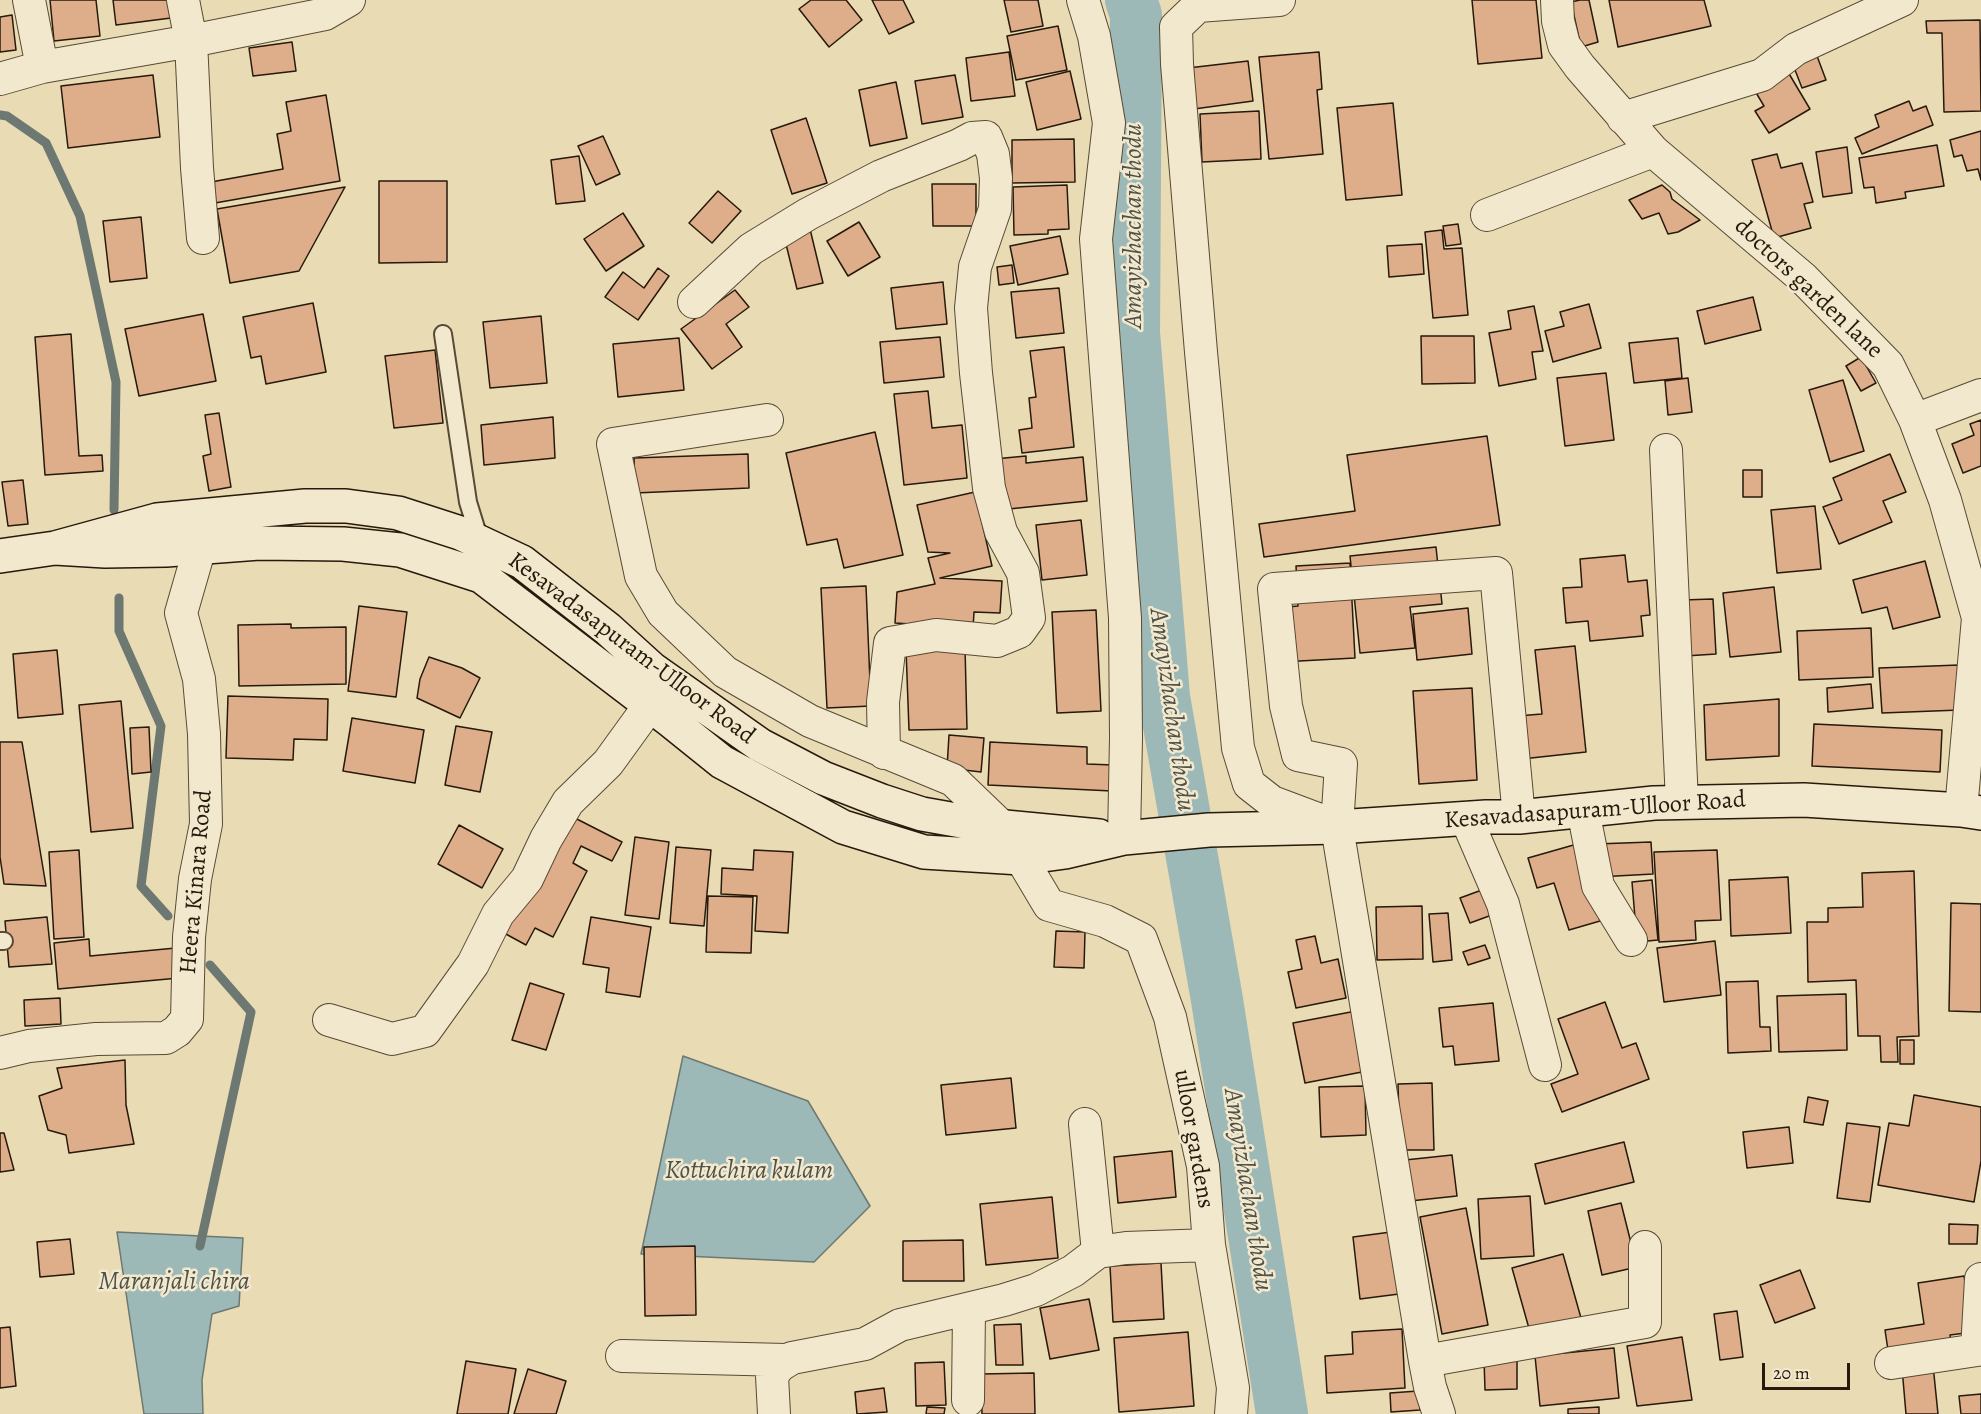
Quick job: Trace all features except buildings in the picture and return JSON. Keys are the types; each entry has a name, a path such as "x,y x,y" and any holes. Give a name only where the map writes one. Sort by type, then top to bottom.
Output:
{"main road":[{"name":"Kesavadasapuram-Ulloor Road","path":"0,556 55,548 157,520 305,506 346,506 398,513 460,533 522,562 608,629 652,669 760,745 823,778 922,814 1002,827 1132,838"},
{"name":"Kesavadasapuram-Ulloor Road","path":"55,548 126,551 259,543 343,544 400,550 481,576 722,762 843,827 924,852 1021,858 1065,852 1132,838 1209,830 1337,827 1466,818 1520,817 1654,803 1804,800 1971,811"}],"street":[{"path":"29,0 42,67"},
{"path":"183,0 191,41 203,238"},
{"path":"0,79 42,67 191,41 325,14 349,0"},
{"path":"1083,0 1094,36 1109,123 1095,239 1125,618 1126,738 1132,838"},
{"path":"1279,0 1198,6 1176,27 1177,64 1238,748 1249,784 1272,802 1337,827"},
{"name":"doctors garden lane","path":"1557,0 1558,21 1564,45 1623,118 1653,151 1803,278 1888,365 1914,420 1945,500 1978,618 1971,811"},
{"path":"1623,118 1762,75 1796,49 1865,8 1902,0"},
{"path":"694,302 751,249 808,214 881,176 972,138 986,137 993,154 996,178 994,208 975,267 971,308 976,374 989,488 1001,532 1023,573 1029,618 1019,632 997,641 936,635 890,643 883,702 884,753"},
{"path":"1487,215 1653,151"},
{"path":"1914,420 1981,395"},
{"path":"767,420 613,444 641,576 663,613 724,672 810,721 953,780 1002,827"},
{"path":"1666,450 1682,802"},
{"name":"Heera Kinara Road","path":"14,1050 96,1039 166,1038 177,1031 187,1019 189,937 195,879 206,824 204,734 199,678 181,613 200,547"},
{"path":"1439,1414 1430,1387 1425,1361 1337,827 1341,764 1298,754 1286,706 1274,589 1496,573 1520,817"},
{"path":"329,1020 392,1039 425,1031 473,964 498,914 527,879 546,838 568,802 608,764 650,705"},
{"path":"1583,810 1598,886 1631,940"},
{"path":"1466,818 1503,904 1545,1065"},
{"name":"ulloor gardens","path":"622,1356 786,1360 866,1344 900,1325 1036,1290 1073,1271 1098,1252 1126,1248 1209,1245 1201,1154 1170,1017 1142,939 1105,921 1049,905 1021,858"},
{"path":"1085,1124 1098,1252"},
{"path":"1209,1245 1233,1388 1231,1414"},
{"path":"1425,1361 1645,1322 1645,1247"},
{"path":"1891,1363 1977,1350 1981,1279"},
{"path":"968,1400 969,1309"},
{"path":"774,1414 772,1376 786,1360"}],"lane":[{"path":"443,334 468,502 481,542"}],"water":[{"name":"Kottuchira kulam","path":"683,1056 808,1101 870,1206 814,1262 641,1254"},
{"name":"Maranjali chira","path":"117,1232 243,1238 239,1306 212,1314 202,1380 203,1414 144,1414"}],"waterway":[{"name":"Amayizhachan thodu","path":"1131,0 1136,15 1134,333 1164,697 1217,1000 1282,1414"},
{"path":"0,115 7,116 46,143 80,216 116,382 114,510"},
{"path":"119,598 119,631 161,726 141,886 168,916"},
{"path":"200,1246 251,1012 210,965"}]}
